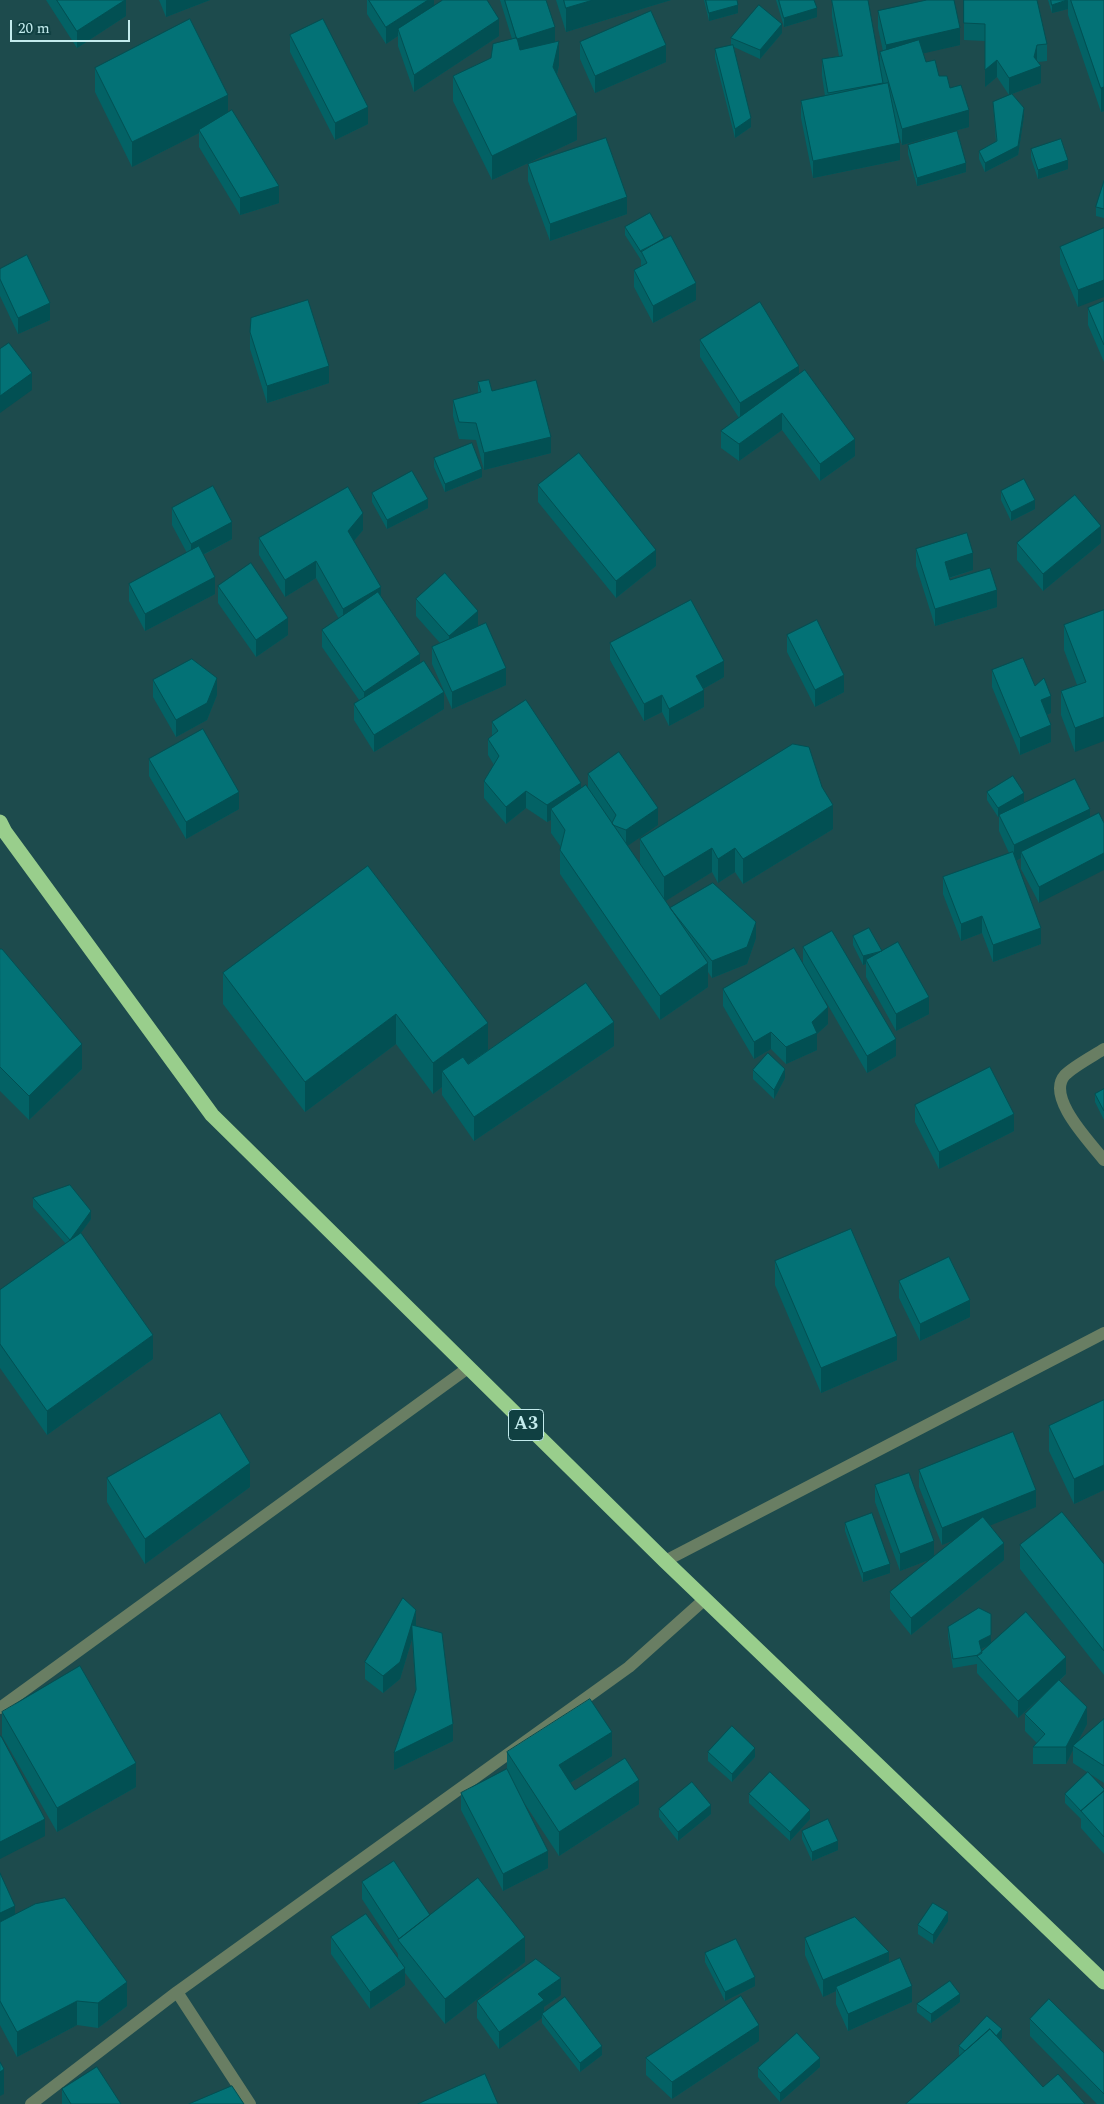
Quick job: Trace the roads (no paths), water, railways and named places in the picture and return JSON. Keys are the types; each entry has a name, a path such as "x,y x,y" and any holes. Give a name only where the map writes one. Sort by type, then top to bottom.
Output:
{"highway":[{"name":"A3","path":"2,830 212,1115 665,1561 1104,1982"}],"street":[{"path":"1104,1049 1064,1075 1060,1088 1065,1110 1104,1160"},
{"path":"665,1561 1104,1334"},
{"path":"0,1708 468,1368"},
{"path":"31,2104 177,1992 629,1667 705,1599"},
{"path":"177,1992 250,2104"}]}
